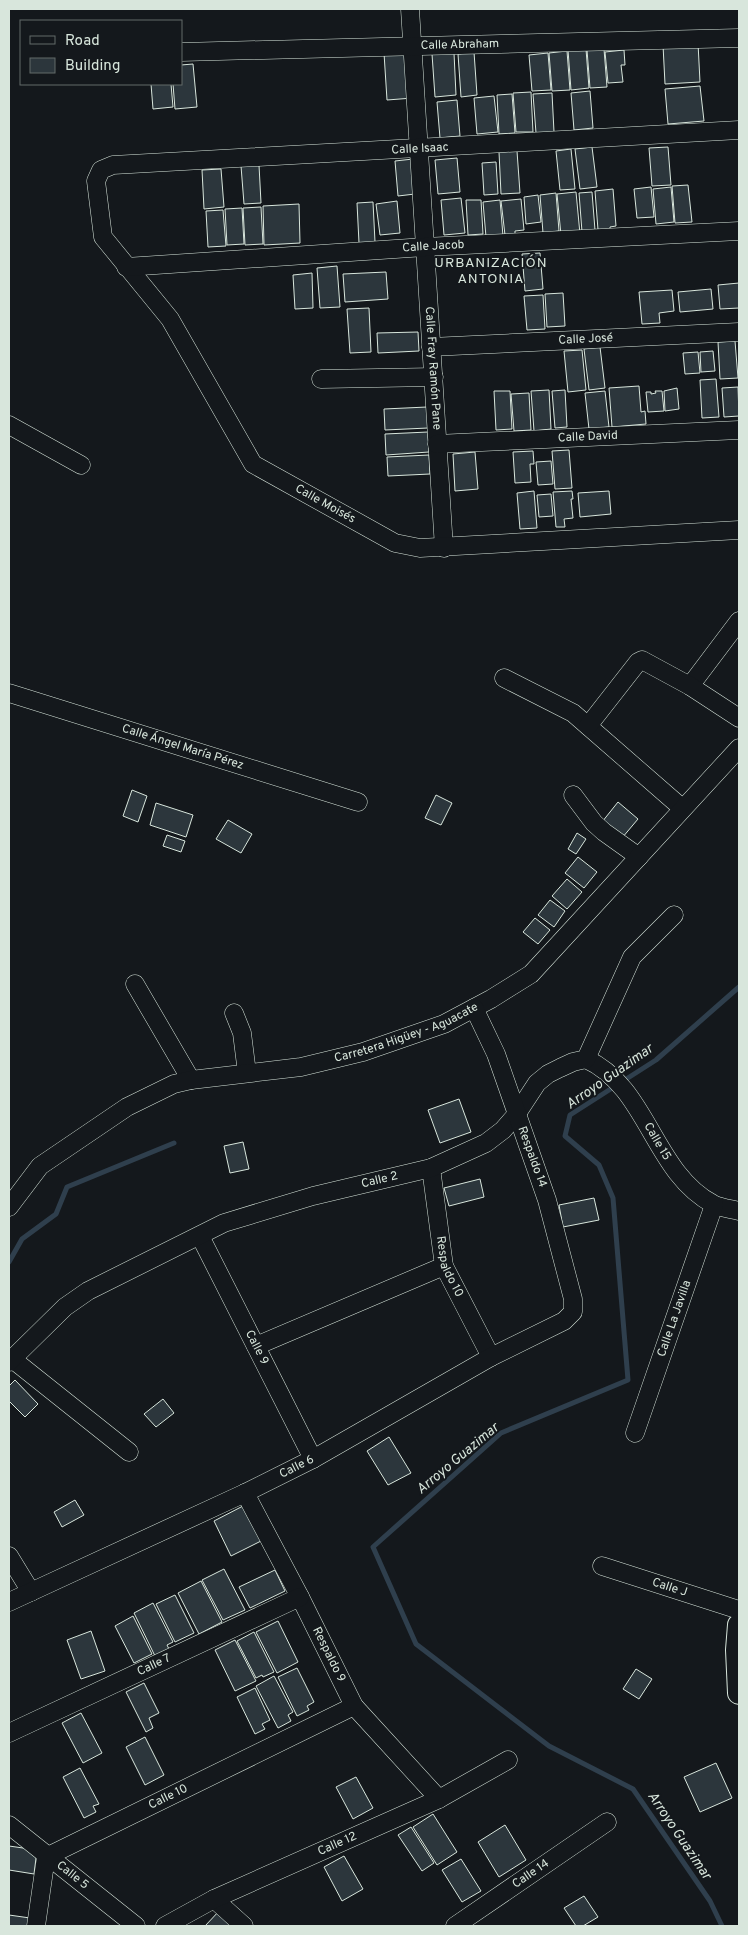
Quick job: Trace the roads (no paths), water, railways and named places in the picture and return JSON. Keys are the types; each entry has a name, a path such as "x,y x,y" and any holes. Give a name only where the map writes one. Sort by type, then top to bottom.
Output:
{"main road":[{"path":"739,1625 739,1693"}],"street":[{"name":"Calle Fray Ramón Pane","path":"410,9 444,548"},
{"name":"Calle Abraham","path":"182,52 739,38"},
{"name":"Calle Isaac","path":"101,170 113,165 739,130"},
{"name":"Calle Moisés","path":"101,170 96,181 103,237 170,319 253,464 395,542 420,548 739,530"},
{"name":"Calle Jacob","path":"126,267 425,247 739,231"},
{"name":"Calle José","path":"431,347 739,332"},
{"path":"321,379 434,377"},
{"path":"9,425 81,465"},
{"name":"Calle David","path":"437,444 739,430"},
{"path":"690,686 739,621"},
{"path":"588,726 638,662 642,660 690,686 739,718"},
{"path":"504,678 572,713 682,808"},
{"name":"Calle Ángel María Pérez","path":"9,693 358,802"},
{"name":"Carretera Higüey - Aguacate","path":"9,1207 40,1166 127,1107 174,1084 247,1072 301,1067 363,1052 444,1024 531,974 739,748"},
{"path":"573,795 594,823 639,857"},
{"path":"586,1060 632,957 674,915"},
{"path":"135,984 191,1080"},
{"name":"Respaldo 14","path":"474,1008 496,1054 547,1200 573,1299 573,1312"},
{"path":"234,1013 242,1032 247,1072"},
{"name":"Calle 15","path":"586,1060 599,1065 610,1073 625,1090 672,1167 691,1188 714,1205 739,1211"},
{"name":"Calle 2","path":"10,1360 64,1307 88,1291 224,1223 313,1196 431,1168 486,1143 502,1130 516,1114 537,1083 548,1074 573,1062 586,1060"},
{"name":"Respaldo 10","path":"431,1168 444,1266 491,1357"},
{"name":"Calle La Javilla","path":"635,1433 714,1205"},
{"name":"Calle 9","path":"200,1236 313,1459"},
{"path":"256,1346 444,1266"},
{"name":"Calle 6","path":"9,1602 245,1493 313,1459 491,1357 564,1321 573,1312"},
{"path":"10,1360 129,1452"},
{"name":"Respaldo 9","path":"245,1493 300,1597 354,1706 439,1799"},
{"path":"9,1556 31,1592"},
{"name":"Calle J","path":"602,1566 739,1610"},
{"name":"Calle 7","path":"9,1733 300,1597"},
{"name":"Calle 10","path":"46,1857 354,1706"},
{"name":"Calle 12","path":"165,1926 214,1899 439,1799 508,1760"},
{"name":"Calle 14","path":"455,1926 607,1822"},
{"name":"Calle 5","path":"9,1826 136,1926"},
{"path":"36,1926 46,1857"},
{"path":"214,1899 244,1926"}],"waterway":[{"name":"Arroyo Guazimar","path":"722,1926 710,1901 633,1789 549,1746 416,1644 373,1547 501,1433 628,1380 613,1198 599,1165 565,1136 570,1115 656,1060 739,987"},
{"path":"9,1262 22,1239 56,1214 67,1187 174,1143"}],"district":[{"name":"URBANIZACIÓN ANTONIA","path":"491,272"}]}
